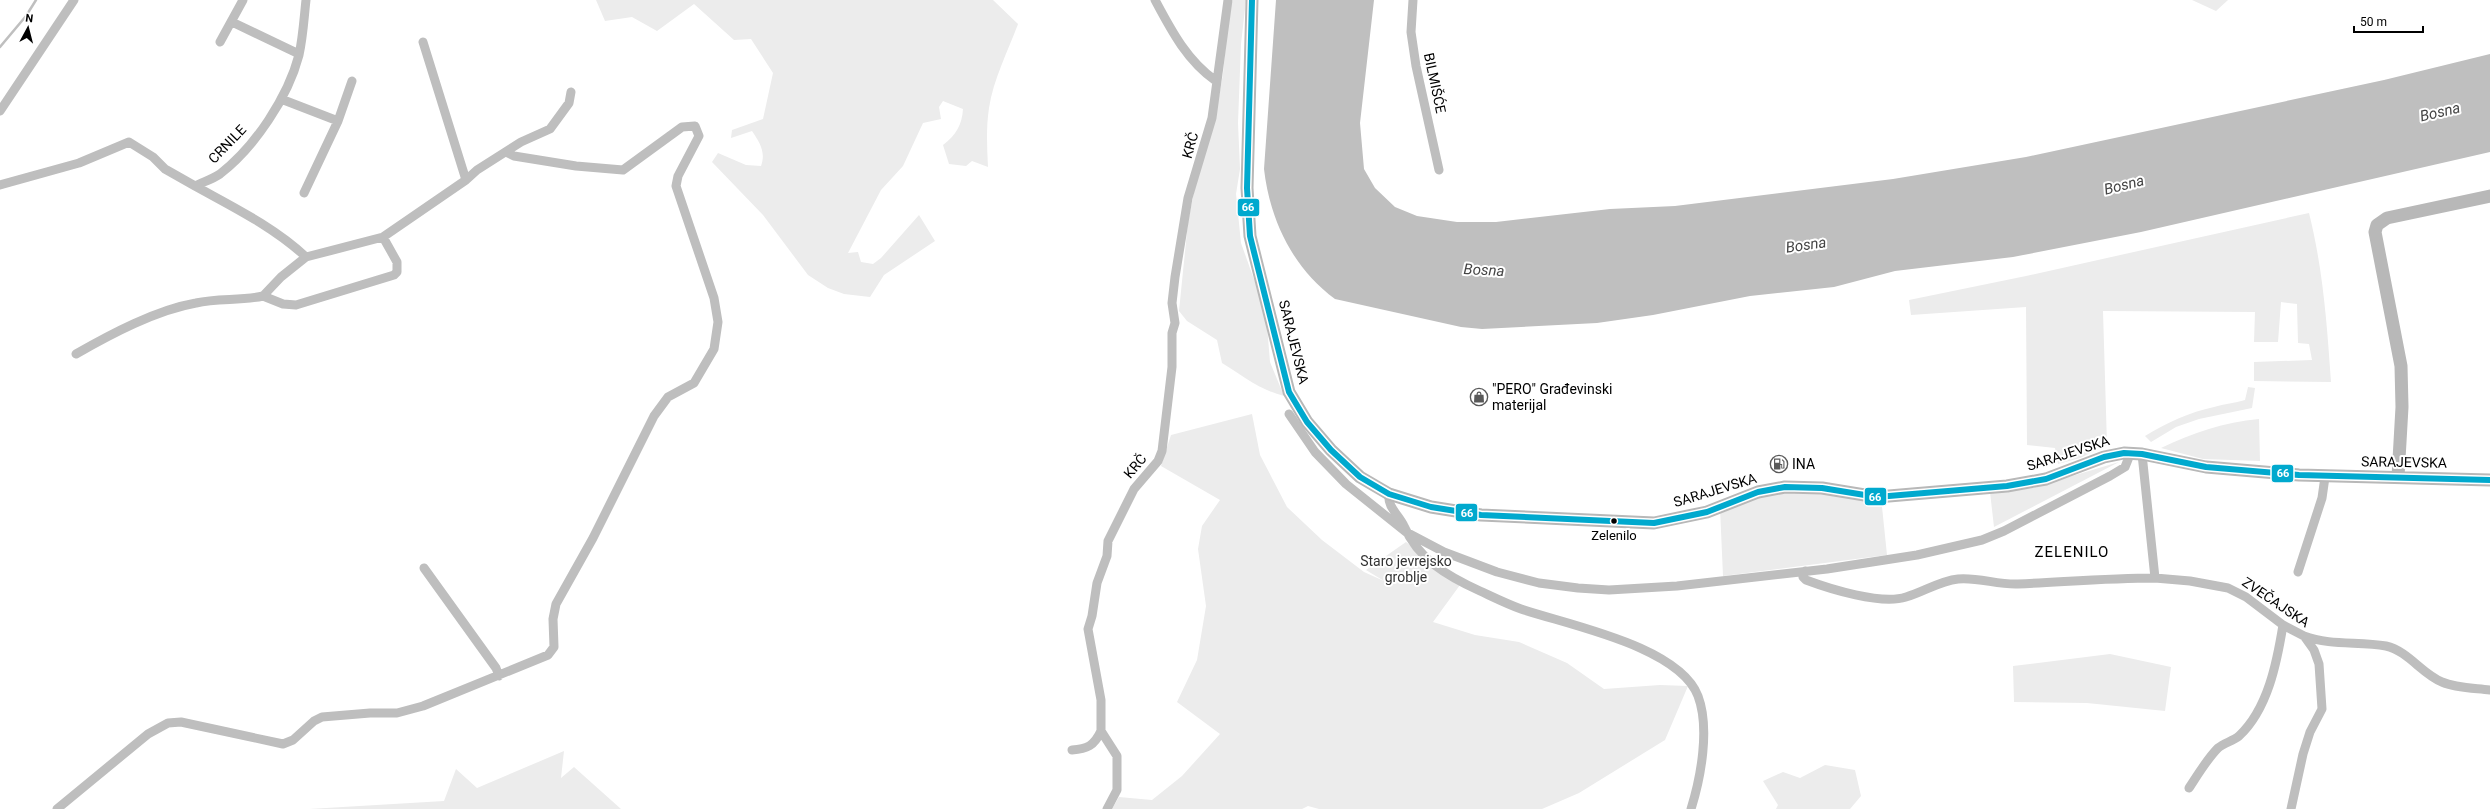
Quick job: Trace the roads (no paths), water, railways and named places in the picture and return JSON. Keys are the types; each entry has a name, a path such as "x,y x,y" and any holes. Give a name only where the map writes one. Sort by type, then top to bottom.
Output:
{"main road":[{"name":"SARAJEVSKA","path":"1252,0 1247,188 1250,236 1289,392 1307,422 1331,450 1360,477 1389,494 1431,506 1481,516 1654,523 1707,512 1758,492 1785,487 1822,488 1877,497 2007,486 2046,479 2104,457 2136,453 2206,467 2325,477 2398,477 2490,480"},
{"path":"2398,477 2402,407 2401,366 2375,232 2377,225 2387,218 2490,196"}],"street":[{"path":"0,111 74,0"},
{"path":"220,42 243,0"},
{"name":"CRNILE","path":"195,186 219,175 237,158 281,99 299,54 306,0"},
{"path":"1154,0 1174,36 1204,73 1216,81"},
{"name":"KRČ","path":"1101,731 1101,700 1088,629 1092,616 1097,583 1107,556 1108,541 1134,489 1158,461 1162,450 1172,367 1172,333 1174,323 1172,303 1175,277 1188,198 1212,118 1228,0"},
{"name":"BILMIŠĆE","path":"1413,0 1411,32 1415,59 1439,170"},
{"path":"232,22 299,54"},
{"path":"423,42 466,180"},
{"path":"304,193 338,121 352,80"},
{"path":"263,296 281,277 306,257 383,237 466,180 477,170 506,152 550,129 569,103 571,92"},
{"path":"281,99 338,121"},
{"path":"57,809 148,734 168,723 181,722 283,744 293,740 314,721 322,718 370,713 397,713 423,706 536,662 548,655 554,647 553,620 556,604 593,538 654,416 668,397 694,383 707,364 714,349 718,322 714,298 676,186 678,176 699,136 695,126 682,127 623,170 576,166 514,156 506,152"},
{"path":"0,185 79,163 129,142 153,157 177,177 256,220 292,243 306,257"},
{"path":"76,354 106,337 174,309 215,299 263,296 283,304 296,305 394,275 398,267 397,262 383,237"},
{"path":"1289,414 1315,452 1346,484 1406,532 1444,552 1497,572 1540,583 1609,590 1677,586 1805,571 1917,555 1982,540 2004,531 2125,467 2136,453"},
{"path":"2136,453 2155,578"},
{"path":"2298,572 2322,498 2325,477"},
{"path":"1389,494 1391,506 1410,542 1418,551 1460,582 1520,608 1633,645 1662,658 1684,674 1698,695 1703,731 1699,784 1691,809"},
{"path":"424,568 496,668 498,676"},
{"name":"ZVEČAJSKA","path":"1805,571 1804,577 1806,580 1829,589 1849,594 1895,599 1906,598 1935,585 1957,580 2018,584 2059,580 2155,578 2190,581 2228,588 2246,597 2283,625 2304,636 2314,650 2319,664 2322,709 2310,732 2291,809"},
{"path":"2189,788 2218,749 2238,736 2251,722 2267,691 2279,649 2283,625"},
{"path":"2304,636 2338,643 2386,646 2397,651 2442,682 2490,690"},
{"path":"1072,750 1086,749 1096,742 1101,731"},
{"path":"1101,731 1117,756 1117,790 1107,809"}],"water":[{"name":"Bosna","path":"1276,0 1374,0 1360,123 1364,169 1375,188 1395,207 1417,216 1457,222 1496,222 1610,209 1675,206 1893,179 2026,157 2384,80 2490,54 2490,152 2141,232 2013,257 1895,271 1834,287 1750,296 1653,315 1597,323 1482,329 1461,327 1335,299 1320,287 1307,273 1286,242 1272,207 1264,169"}],"waterway":[{"path":"0,47 26,16 36,0"}],"place":[{"name":"\"PERO\" Građevinski materijal","path":"1479,397"},
{"name":"INA","path":"1779,464"},
{"name":"Zelenilo","path":"1614,521"}],"district":[{"name":"ZELENILO","path":"2072,552"}],"park label":[{"name":"Staro jevrejsko groblje","path":"1406,570"}]}
